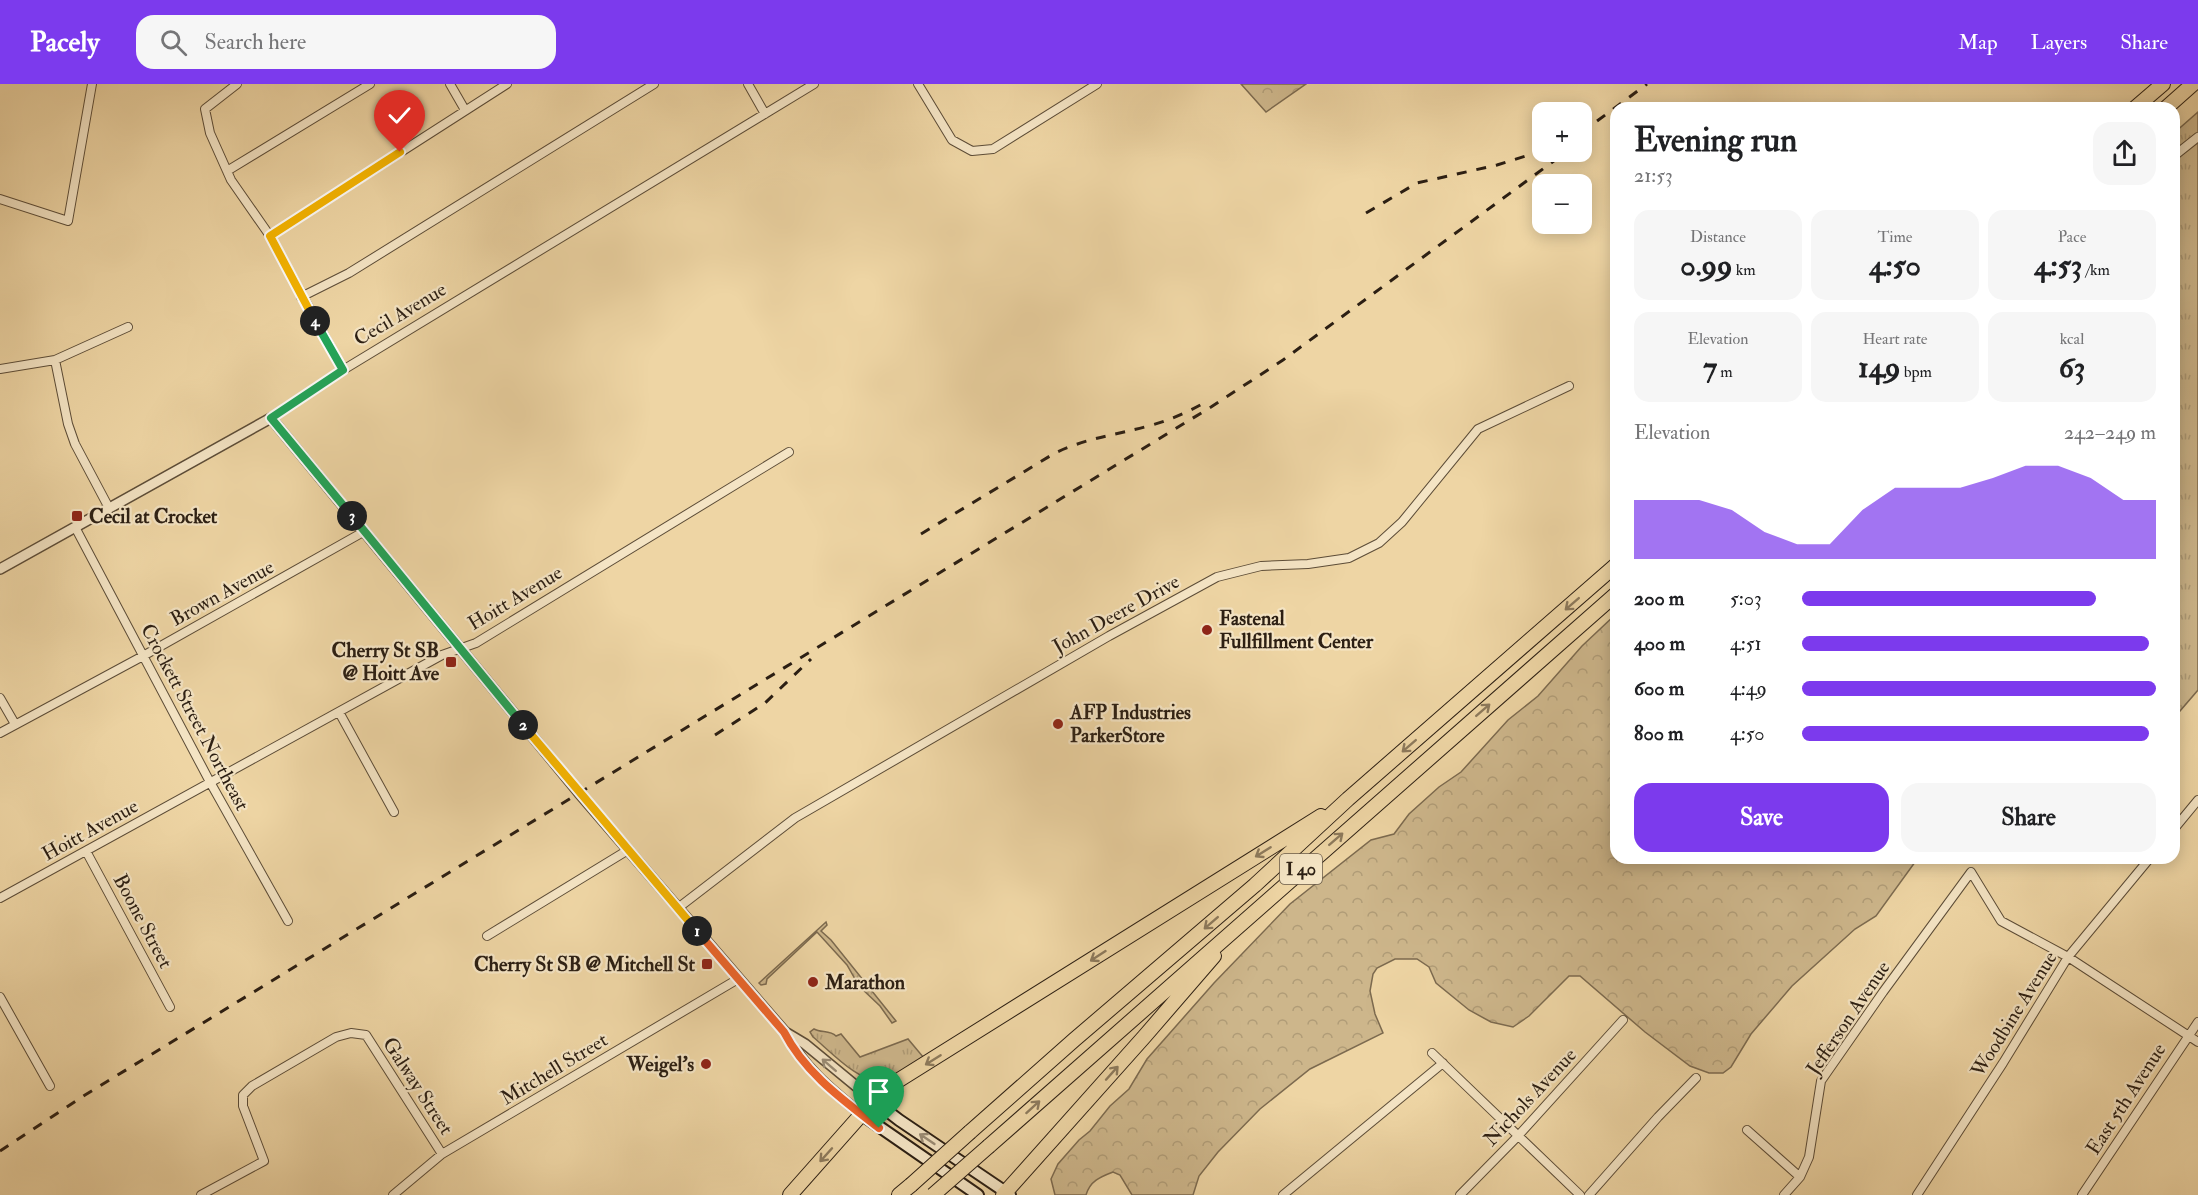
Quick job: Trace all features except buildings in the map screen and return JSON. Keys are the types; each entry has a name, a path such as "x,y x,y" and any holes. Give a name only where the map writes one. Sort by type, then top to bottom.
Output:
{"highway":[{"path":"2142,102 2163,84"},
{"path":"2173,102 2193,84"},
{"name":"I 40","path":"899,1195 1074,1040 1255,885 1348,799 1610,570"},
{"name":"I 40","path":"933,1195 1610,599"},
{"path":"790,1195 884,1090 1348,799"},
{"path":"1006,1194 1247,917"}],"main road":[{"path":"873,1100 1006,1194"},
{"path":"861,1114 978,1195"}],"street":[{"path":"0,199 68,221 92,84"},
{"path":"237,84 205,109 210,133 231,180 270,236 301,297 343,370"},
{"path":"227,171 327,108 370,84"},
{"path":"450,84 465,110"},
{"path":"270,236 507,84"},
{"path":"301,297 349,273 654,84"},
{"path":"748,84 765,114"},
{"name":"Cecil Avenue","path":"0,569 271,418 343,370 814,84"},
{"path":"918,84 952,140 972,151 993,149 1097,84"},
{"path":"2180,152 2198,138"},
{"path":"0,369 55,360 128,327"},
{"path":"55,360 68,424 75,444 110,507"},
{"name":"John Deere Drive","path":"678,908 795,818 1217,576 1261,566 1308,564 1349,558 1379,543 1402,522 1478,429 1569,386"},
{"path":"271,418 551,759 784,1032 794,1051 807,1066 861,1114"},
{"name":"Hoitt Avenue","path":"0,898 442,655 476,643 789,452"},
{"name":"Crockett Street Northeast","path":"75,527 210,782 288,921"},
{"name":"Brown Avenue","path":"0,733 143,656 365,531"},
{"path":"0,698 15,724"},
{"path":"339,712 394,812"},
{"path":"2180,822 2198,800"},
{"path":"487,936 628,850"},
{"name":"Boone Street","path":"86,851 170,1007"},
{"name":"Woodbine Avenue","path":"1917,1195 2003,1063 2068,957 2145,864"},
{"name":"Jefferson Avenue","path":"1784,1195 1800,1177 1809,1157 1821,1082 1883,992 1971,872 2001,921 2068,957"},
{"path":"2068,957 2198,1042"},
{"name":"Mitchell Street","path":"393,1195 442,1154 738,979"},
{"path":"0,997 50,1086"},
{"name":"Nichols Avenue","path":"1460,1195 1518,1136 1623,1020"},
{"name":"East 5th Avenue","path":"2082,1195 2187,1035 2198,1022"},
{"path":"784,1032 805,1044 873,1100"},
{"name":"Galway Street","path":"201,1195 264,1161 243,1106 243,1095 252,1086 336,1037 351,1033 366,1035 442,1154"},
{"path":"1432,1053 1580,1195"},
{"path":"1283,1195 1443,1063"},
{"path":"1589,1195 1696,1078"},
{"path":"1747,1130 1800,1177"}],"green space":[{"path":"1241,84 1306,84 1266,112"},
{"path":"2198,112 2198,690 2180,711 2180,128"},
{"path":"1610,620 1610,864 1914,864 1876,916 1855,929 1792,986 1751,1034 1731,1067 1723,1073 1709,1073 1690,1066 1645,1032 1580,976 1569,976 1529,1016 1513,1027 1491,1022 1469,1010 1436,983 1429,967 1417,959 1395,959 1377,968 1373,974 1370,991 1375,1014 1383,1033 1310,1069 1260,1109 1218,1152 1199,1176 1193,1195 1132,1195 1120,1175 1113,1172 1093,1183 1086,1195 1055,1195 1051,1179 1058,1164 1110,1106 1129,1089 1147,1059 1214,983 1290,904 1371,840 1394,834 1409,814 1439,787 1461,772 1508,720 1538,696 1582,646"},
{"path":"826,922 827,925 821,931 831,940 896,1021 892,1023 880,1006 859,986 847,965 817,932 767,979 766,984 759,983"},
{"path":"814,1029 836,1036 841,1034 860,1057 908,1039 924,1058 893,1077 883,1081 874,1081 855,1072 836,1058 813,1037 810,1032"}],"railway":[{"path":"1623,102 1647,84"},
{"path":"1592,125 1610,111"},
{"path":"1366,213 1417,183 1497,165 1532,154"},
{"path":"0,1151 85,1095 1211,407 1283,360 1552,162"},
{"path":"921,534 1055,453 1091,440 1159,423 1204,403"},
{"path":"715,735 765,703 811,659"}],"place":[{"name":"Cecil at Crocket","path":"77,516"},
{"name":"Fastenal Fullfillment Center","path":"1207,630"},
{"name":"Cherry St SB @ Hoitt Ave","path":"451,662"},
{"name":"AFP Industries ParkerStore","path":"1058,724"},
{"name":"Cherry St SB @ Mitchell St","path":"707,964"},
{"name":"Marathon","path":"813,982"},
{"name":"Weigel's","path":"706,1064"}],"route":[{"path":"400,152 270,236 301,297 343,370 271,418 579,793 784,1032 794,1051 823,1082 879,1128"}]}
